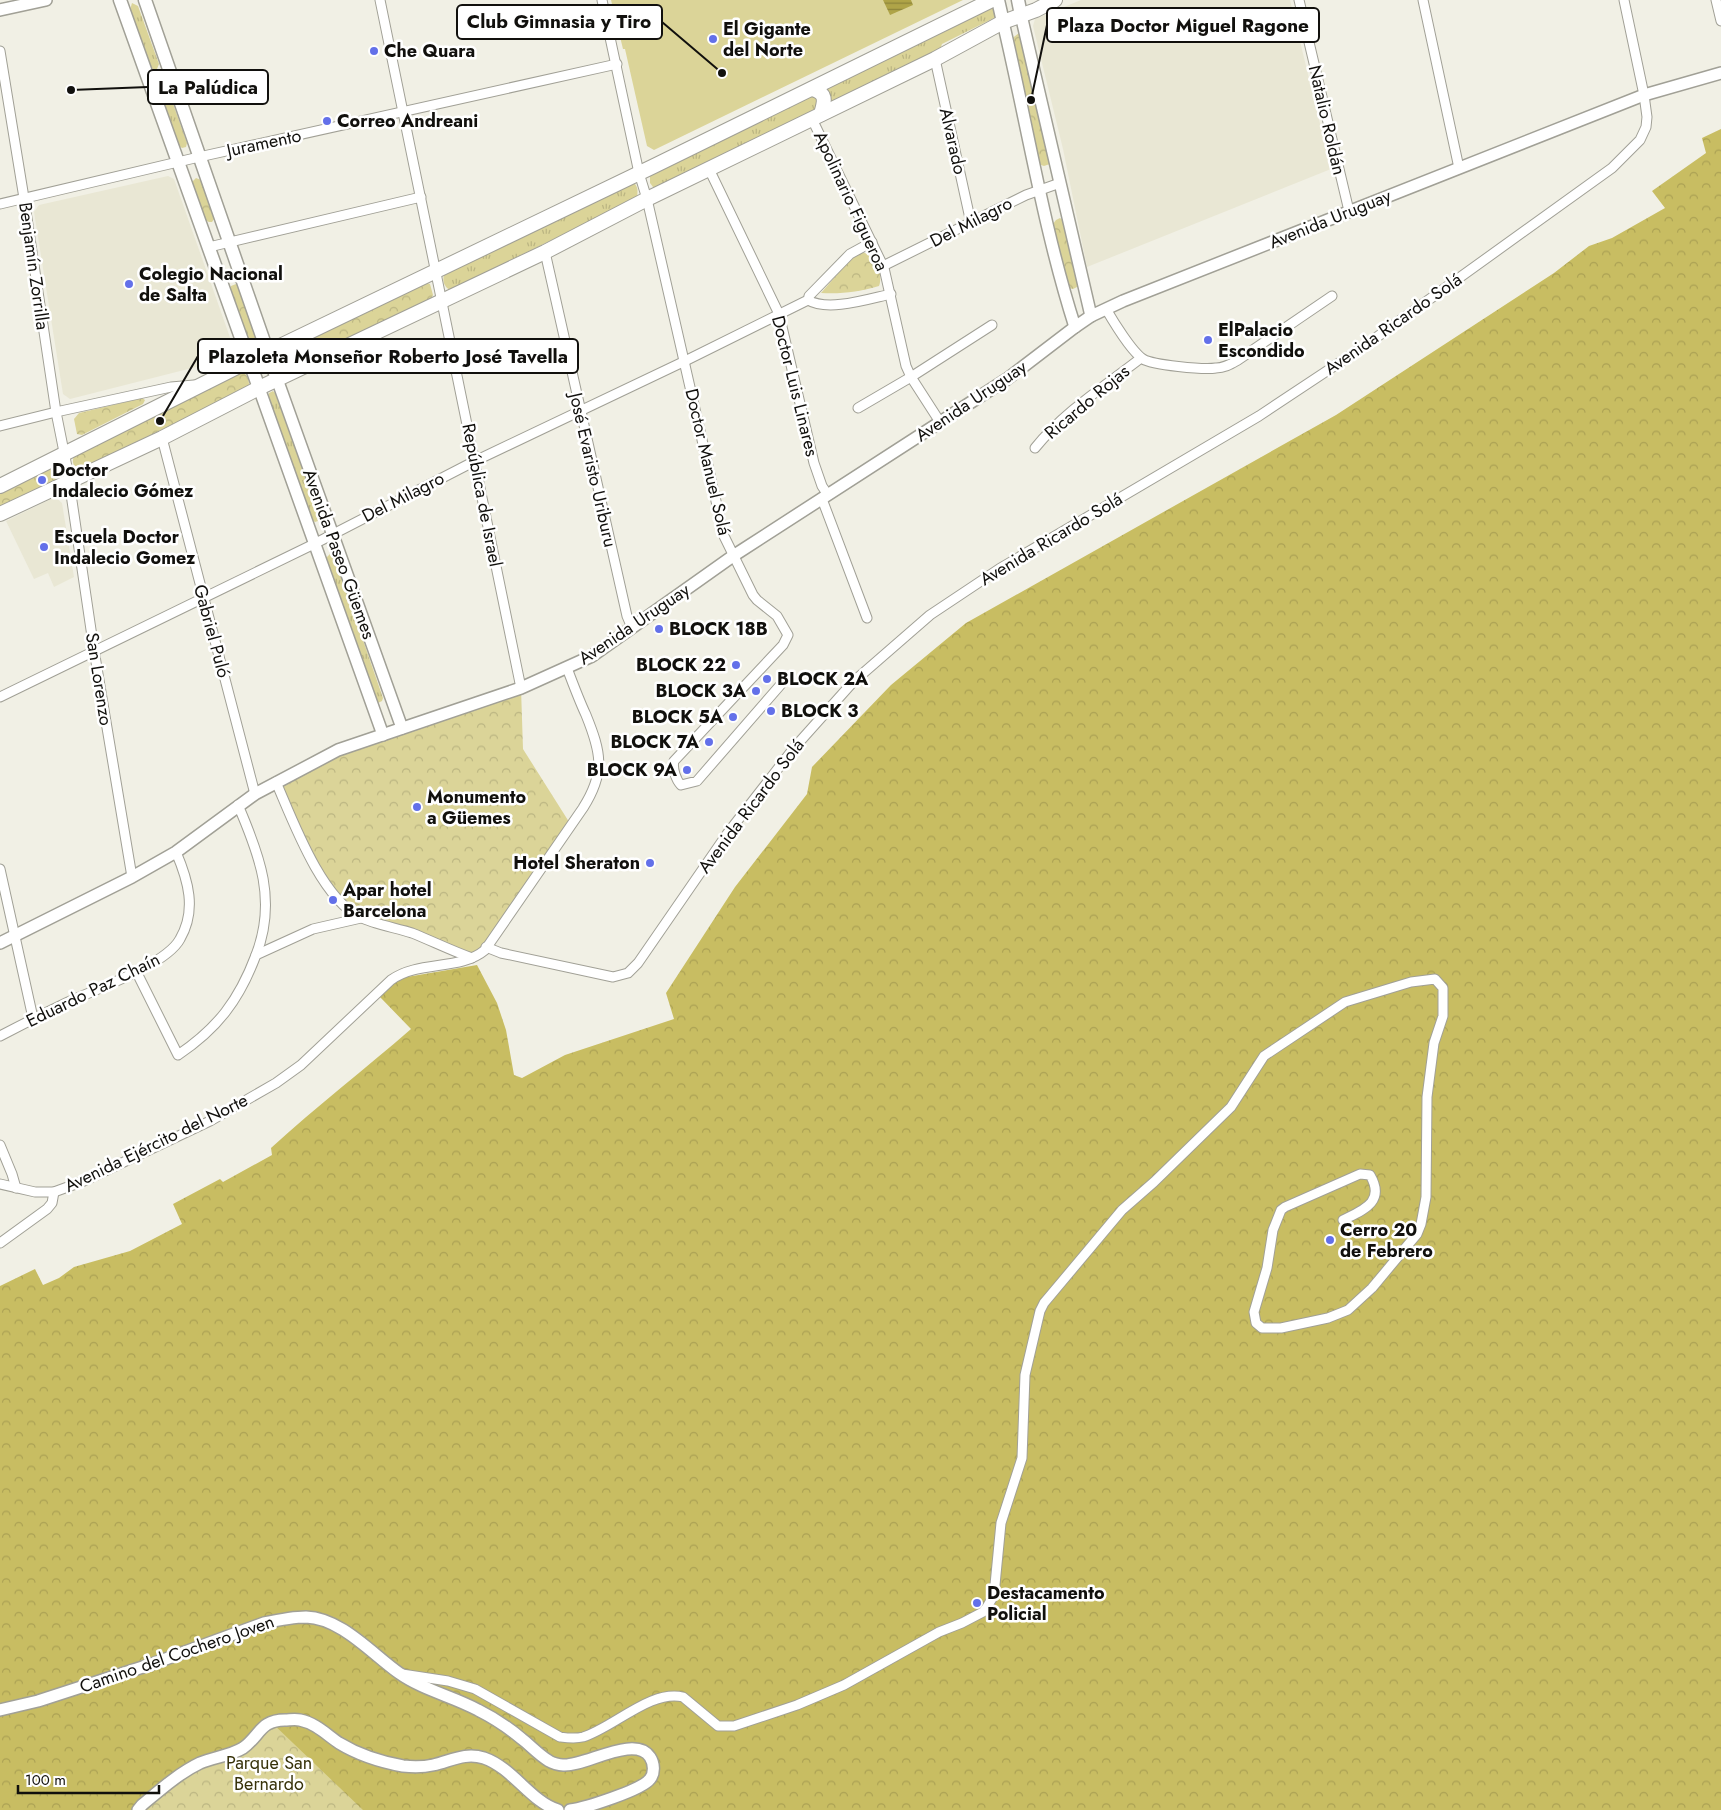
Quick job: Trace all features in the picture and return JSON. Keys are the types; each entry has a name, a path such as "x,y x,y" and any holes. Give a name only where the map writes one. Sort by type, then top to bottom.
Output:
{"main road":[{"path":"120,0 259,388"},
{"path":"145,0 277,379"},
{"path":"0,486 249,360 639,173 992,0"},
{"path":"998,0 1003,22"},
{"path":"1018,0 1021,16"},
{"path":"0,514 162,438 277,379 544,252 647,199 934,59 1003,22 1055,0"},
{"path":"148,78 169,71"},
{"path":"812,89 823,94 824,105 817,116"}],"street":[{"path":"0,10 46,0"},
{"name":"República de Israel","path":"380,0 521,688"},
{"name":"Doctor Manuel Solá","path":"602,0 639,173 647,199 685,361 724,536 753,595 777,616 788,635 783,645 674,761 673,765 678,782 684,785 697,781 783,682"},
{"name":"Natalio Roldán","path":"1299,0 1349,211"},
{"path":"1423,0 1459,168"},
{"name":"Avenida Ricardo Solá","path":"486,947 501,953 613,977 623,975 633,969 726,834 762,787 837,698 871,665 930,615 975,584 1259,416 1363,347 1612,168 1643,134 1647,117 1624,0"},
{"path":"1716,0 1721,21"},
{"path":"1021,16 1091,316"},
{"path":"1003,22 1039,190 1075,327"},
{"name":"Benjamín Zorrilla","path":"0,51 68,482"},
{"name":"Alvarado","path":"934,59 971,223"},
{"name":"Juramento","path":"0,204 199,157 617,64"},
{"name":"Avenida Uruguay","path":"0,943 132,877 176,852 255,794 342,749 521,688 592,656 733,556 1007,379 1091,316 1349,211 1644,95 1721,73"},
{"name":"Apolinario Figueroa","path":"817,116 883,266 891,294 906,366 940,422"},
{"name":"Doctor Luis Linares","path":"709,169 779,314 814,463 867,618"},
{"name":"Del Milagro","path":"883,266 1039,190 1060,182"},
{"path":"209,247 421,197"},
{"name":"Del Milagro","path":"0,697 314,544 475,461 808,300 809,296 850,254 872,242"},
{"name":"José Evaristo Uriburu","path":"544,252 627,616 632,628"},
{"path":"808,300 826,305 836,305 891,294"},
{"path":"1106,309 1114,323 1141,358 1154,363 1214,369 1223,368 1244,356 1332,296"},
{"path":"858,408 911,377 992,325"},
{"name":"Ricardo Rojas","path":"1035,448 1051,430 1086,400 1141,358"},
{"name":"Avenida Paseo Güemes","path":"277,379 402,728"},
{"path":"0,426 171,387 201,384"},
{"name":"Avenida Paseo Güemes","path":"259,388 383,734"},
{"name":"Gabriel Puló","path":"162,438 255,794"},
{"name":"San Lorenzo","path":"68,482 132,877"},
{"name":"Avenida Ejército del Norte","path":"0,1184 41,1193 54,1192 84,1182 202,1125 276,1083 311,1056 399,974 411,969 472,958 479,955 583,808 596,780 599,761 596,741 567,668"},
{"path":"276,782 315,866 343,904 361,918 414,934 472,958"},
{"path":"136,971 178,1055 200,1039 235,1001 256,955 264,928 266,900 257,853 238,805"},
{"name":"Eduardo Paz Chaín","path":"0,1036 34,1018 136,971 169,952 180,940 184,932 188,920 190,895 184,871 176,852"},
{"path":"0,869 34,1018"},
{"path":"256,955 313,930 361,918"},
{"path":"399,1674 448,1681 475,1689 560,1737 573,1739 585,1736 650,1703 676,1696 683,1698 718,1726 734,1726 797,1705 844,1685 939,1632 983,1612 988,1608 994,1595 1002,1523 1022,1458 1025,1375 1040,1311 1044,1303 1122,1210 1231,1107 1264,1056 1345,1002 1411,982 1435,979 1443,988 1443,1016 1432,1051 1427,1097 1426,1197 1422,1224 1417,1234 1372,1288 1348,1310 1328,1318 1281,1328 1262,1328 1256,1323 1254,1312 1267,1268 1273,1230 1281,1210 1360,1174 1370,1175 1375,1191 1370,1206 1343,1220"},
{"path":"0,1145 16,1188"},
{"path":"0,1243 47,1209 52,1203 54,1192"},
{"name":"Camino del Cochero Joven","path":"0,1710 38,1701 160,1661 264,1623 308,1617 336,1626 367,1646 399,1674 478,1710 502,1724 549,1761 563,1766 623,1750 636,1750 647,1754 652,1761 654,1770 651,1778 643,1785 619,1795 570,1810"},
{"path":"138,1810 186,1770 201,1762 231,1754 243,1748 270,1721 281,1720 300,1720 315,1725 354,1751 403,1766 432,1765 470,1755 482,1758 505,1769 546,1804 558,1810"}],"shaded area":[{"path":"883,0 911,0 913,5 890,15"},
{"path":"1081,0 1290,0 1331,169 1087,267 1063,149 1033,26 1035,19"},
{"name":"Colegio Nacional de Salta","path":"168,176 174,179 232,343 229,351 196,367 70,399 63,394 34,212 39,205"},
{"name":"Escuela Doctor Indalecio Gomez","path":"55,497 62,503 74,577 54,587 48,573 34,579 6,521"}],"green space":[{"path":"611,0 963,0 654,150 647,146 625,49 623,49"},
{"path":"132,3 138,6 159,64 157,69 154,70 151,67 130,10"},
{"path":"990,8 994,8 997,14 994,18 942,44 939,52 828,106 822,91"},
{"path":"1019,33 1023,35 1051,160 1050,164 1044,166 1038,164 1010,40"},
{"path":"162,79 165,81 187,143 186,147 182,148 178,145 157,84"},
{"path":"810,94 817,96 819,109 661,187 653,187 650,183 650,176 656,170"},
{"path":"1721,129 1721,1810 0,1810 0,1286 35,1269 43,1285 59,1278 74,1267 130,1251 182,1224 173,1204 220,1179 223,1182 272,1155 271,1148 411,1029 379,996 401,978 477,965 497,1003 506,1030 514,1075 522,1078 565,1055 674,1019 666,993 735,887 807,794 812,767 891,685 966,623 1336,415 1554,273 1589,246 1612,238 1665,208 1652,191 1706,153 1702,138"},
{"path":"196,178 201,180 214,219 212,222 205,220 192,182"},
{"path":"632,182 636,186 637,197 631,201 450,290 445,284 443,280 445,272"},
{"path":"1060,218 1064,221 1079,284 1073,289 1068,288 1053,224"},
{"path":"859,252 869,255 876,264 880,275 879,286 850,292 821,293 853,256"},
{"path":"424,282 430,284 433,295 431,299 286,369 282,367 278,358 280,352"},
{"path":"236,284 239,287 261,349 253,352 230,290 231,286"},
{"path":"243,372 249,381 247,388 81,469 76,468 74,465 75,454"},
{"path":"273,391 320,517 315,522 312,520 268,396"},
{"path":"142,398 145,400 143,404 82,435 77,434 74,419 79,413"},
{"path":"51,468 57,482 0,509 0,492"},
{"path":"330,554 334,556 383,698 378,703 374,700 326,558"},
{"name":"Monumento a Güemes","path":"521,688 523,749 571,825 491,939 475,953 466,953 361,918 332,891 276,782 338,750"},
{"name":"Parque San Bernardo","path":"270,1721 363,1810 138,1810 169,1783 231,1754"}],"place":[{"name":"El Gigante del Norte","path":"713,39"},
{"name":"Che Quara","path":"374,51"},
{"name":"Club Gimnasia y Tiro","path":"722,73"},
{"name":"La Palúdica","path":"71,90"},
{"name":"Plaza Doctor Miguel Ragone","path":"1031,100"},
{"name":"Correo Andreani","path":"327,121"},
{"name":"Colegio Nacional de Salta","path":"129,284"},
{"name":"ElPalacio Escondido","path":"1208,340"},
{"name":"Plazoleta Monseñor Roberto José Tavella","path":"160,421"},
{"name":"Doctor Indalecio Gómez","path":"42,480"},
{"name":"Escuela Doctor Indalecio Gomez","path":"44,547"},
{"name":"BLOCK 18B","path":"659,629"},
{"name":"BLOCK 22","path":"736,665"},
{"name":"BLOCK 2A","path":"767,679"},
{"name":"BLOCK 3A","path":"756,691"},
{"name":"BLOCK 3","path":"771,711"},
{"name":"BLOCK 5A","path":"733,717"},
{"name":"BLOCK 7A","path":"709,742"},
{"name":"BLOCK 9A","path":"687,770"},
{"name":"Monumento a Güemes","path":"417,807"},
{"name":"Hotel Sheraton","path":"650,863"},
{"name":"Apar hotel Barcelona","path":"333,900"},
{"name":"Cerro 20 de Febrero","path":"1330,1240"},
{"name":"Destacamento Policial","path":"977,1603"}]}
